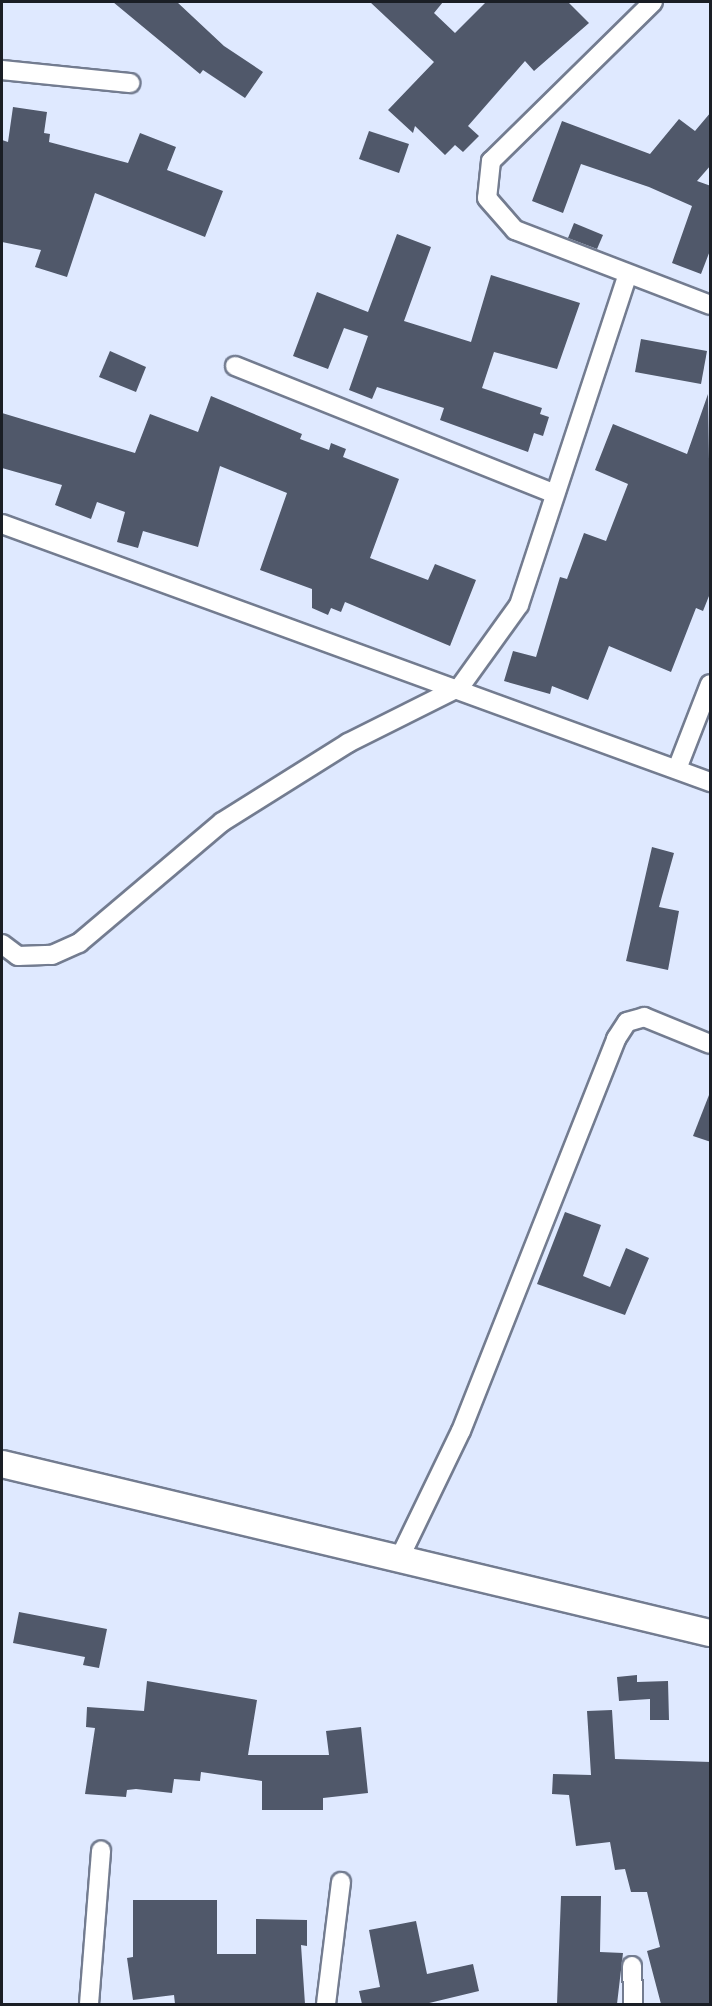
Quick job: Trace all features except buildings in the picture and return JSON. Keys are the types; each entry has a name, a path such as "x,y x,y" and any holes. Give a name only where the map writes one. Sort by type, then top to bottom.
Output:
{"street":[{"path":"653,2 491,161 485,182 487,198 515,230 627,277 711,306"},
{"path":"2,70 130,83"},
{"path":"2,945 18,956 52,955 78,943 222,822 348,743 460,687 519,605 552,493 627,277"},
{"path":"234,366 552,493"},
{"path":"2,524 460,687 711,782"},
{"path":"677,769 711,684"},
{"path":"400,1557 460,1431 616,1039 627,1022 644,1017 711,1044"},
{"path":"2,1464 711,1632"},
{"path":"89,2004 101,1850"},
{"path":"326,2004 341,1882"},
{"path":"632,1966 633,2004"}]}
